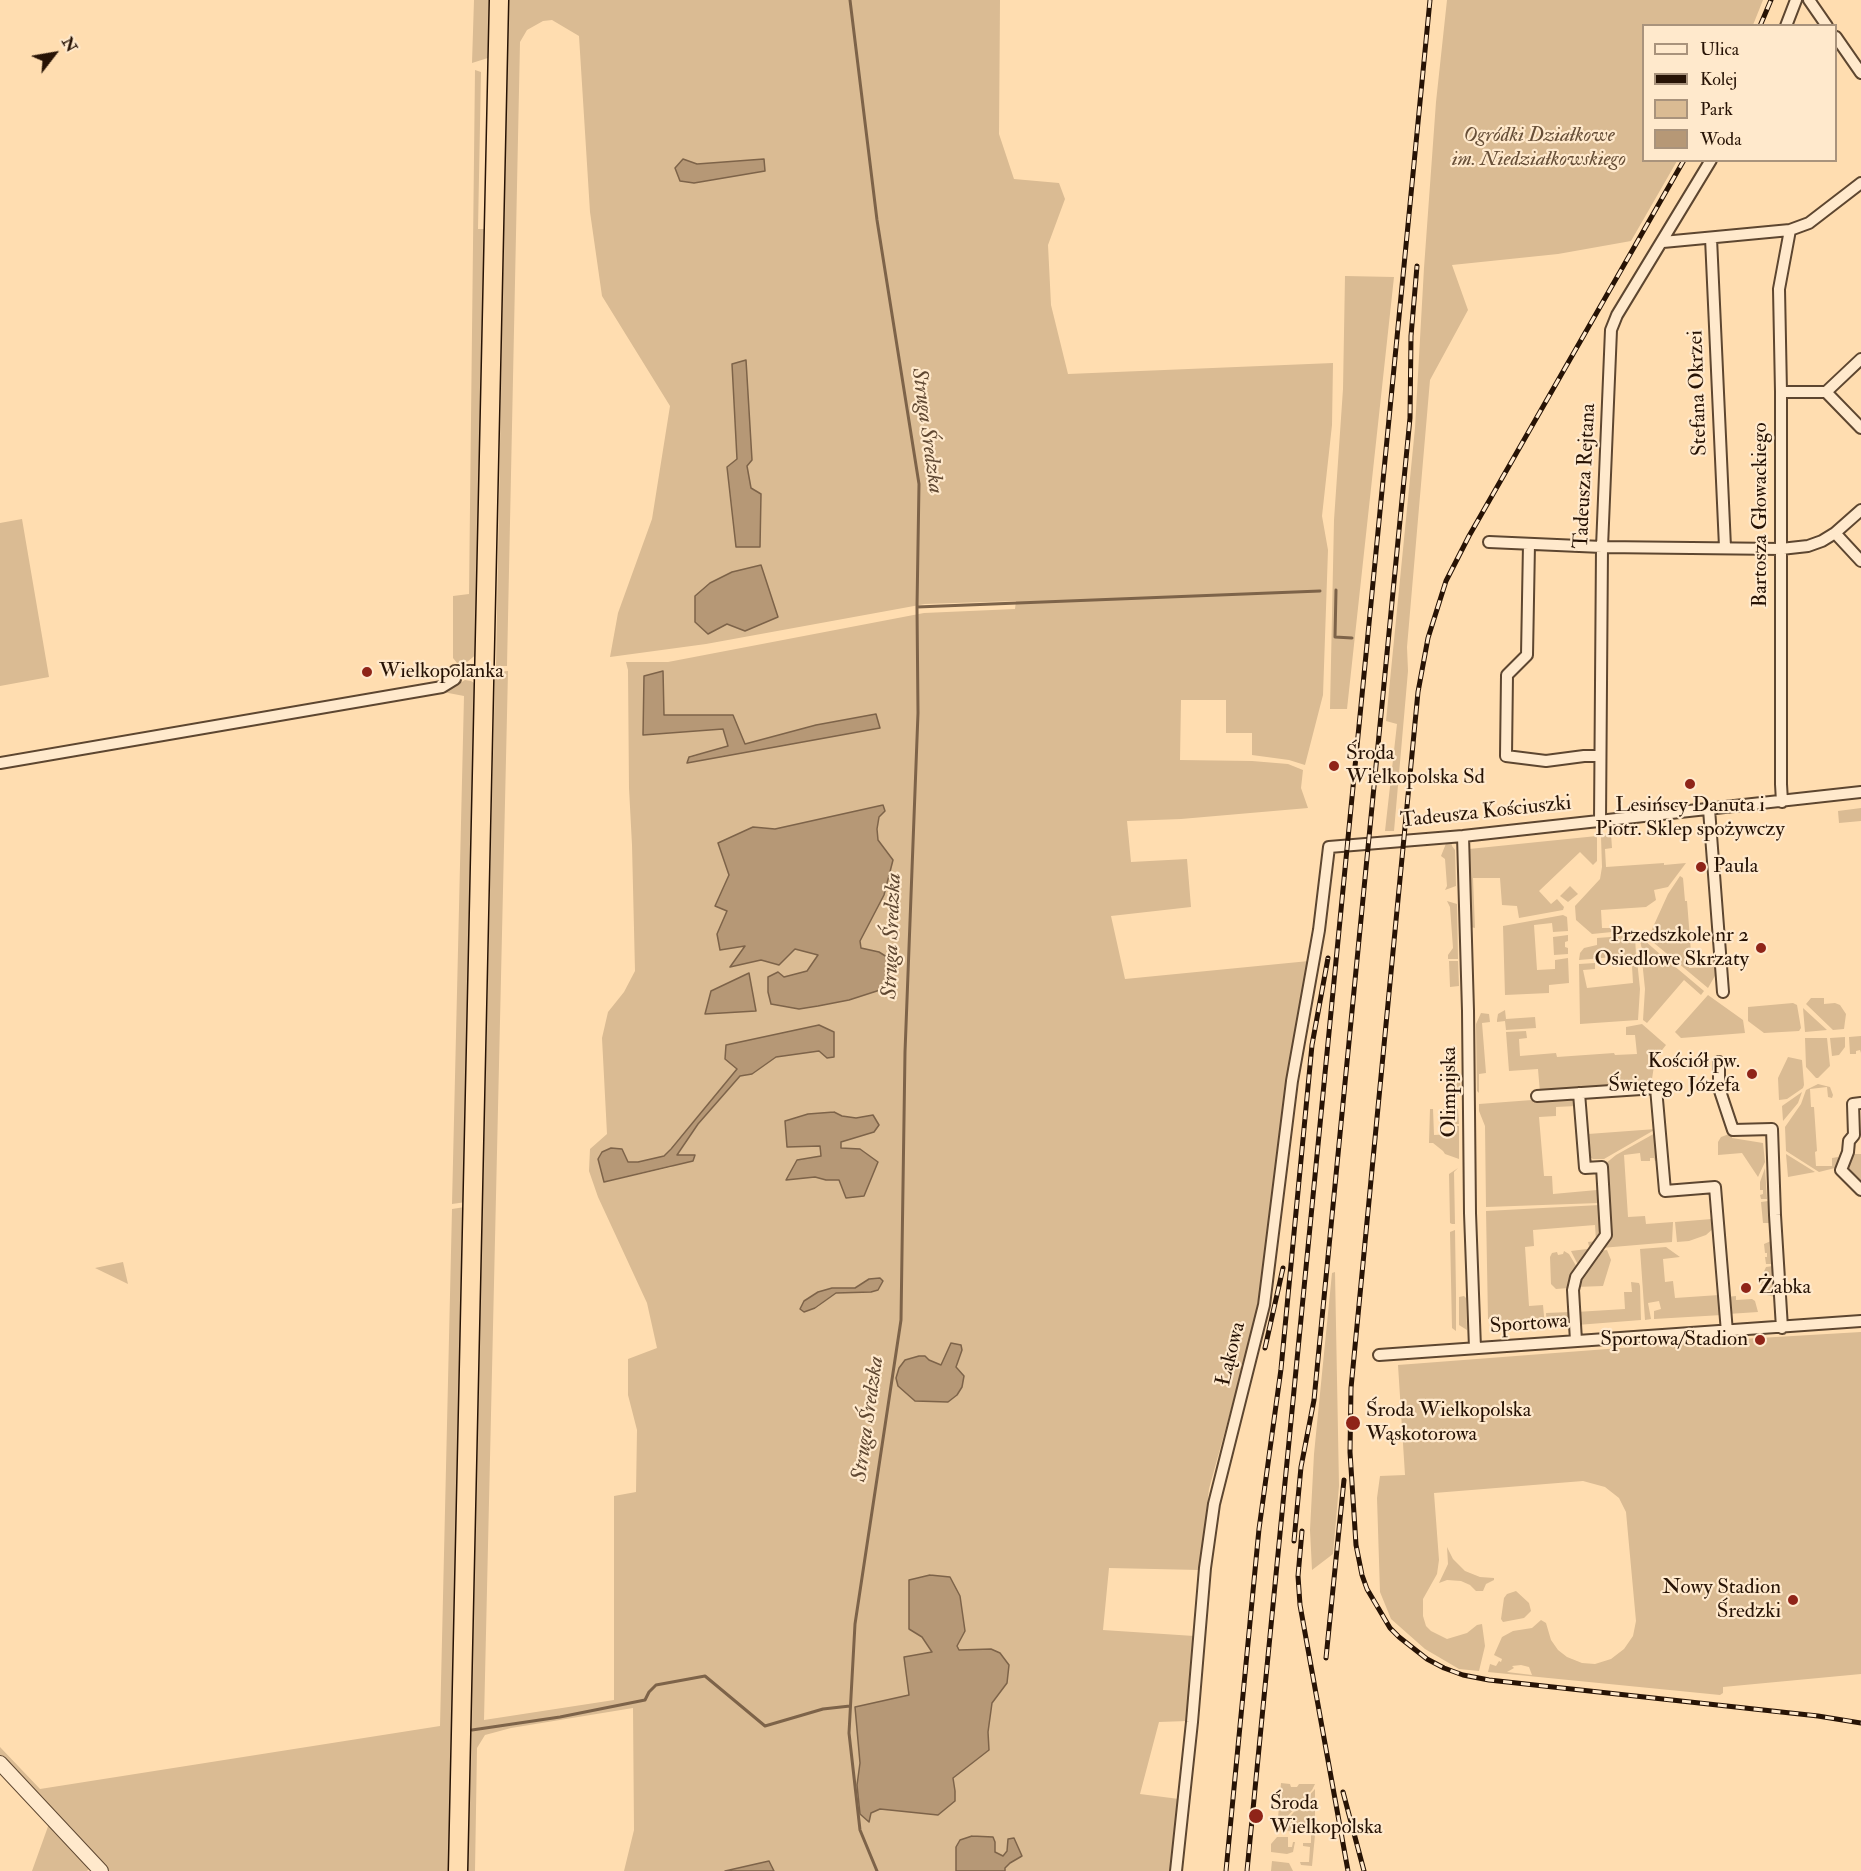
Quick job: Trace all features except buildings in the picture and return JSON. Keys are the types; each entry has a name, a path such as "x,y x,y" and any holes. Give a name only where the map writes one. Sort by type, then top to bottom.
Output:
{"highway":[{"path":"458,1871 499,0"}],"street":[{"path":"1787,24 1796,0"},
{"path":"1809,0 1826,24"},
{"path":"1837,38 1861,72"},
{"name":"Tadeusza Rejtana","path":"1600,821 1602,547 1611,330 1617,315 1664,242 1710,162"},
{"path":"1664,242 1790,230 1809,223 1861,183"},
{"name":"Bartosza Głowackiego","path":"1782,802 1779,289 1790,230"},
{"name":"Stefana Okrzei","path":"1712,238 1725,547"},
{"path":"1781,392 1826,392 1861,358"},
{"path":"1826,392 1861,428"},
{"path":"1489,542 1602,547 1781,549 1808,546 1835,533 1861,510"},
{"path":"1835,533 1861,561"},
{"path":"1529,544 1527,655 1508,675 1506,756 1546,761 1600,756"},
{"path":"0,763 442,687 455,679 455,671 485,671"},
{"name":"Tadeusza Kościuszki","path":"1329,847 1463,836 1861,792"},
{"path":"1709,809 1723,992"},
{"name":"Olimpijska","path":"1463,836 1470,1213 1475,1348"},
{"name":"Łąkowa","path":"1176,1871 1205,1568 1214,1504 1264,1305 1292,1081 1319,930 1329,847"},
{"path":"1719,1062 1719,1089 1733,1130 1772,1129 1782,1328"},
{"path":"1537,1096 1656,1088 1665,1191 1715,1187 1727,1332"},
{"path":"1575,1341 1573,1290 1576,1277 1606,1235 1602,1167 1585,1168 1579,1093"},
{"path":"1861,1103 1853,1104 1854,1135 1849,1141 1848,1152 1841,1170 1861,1190"},
{"name":"Sportowa","path":"1379,1355 1861,1321"},
{"path":"0,1763 101,1871"}],"green space":[{"path":"474,0 492,0 491,57 472,63"},
{"path":"508,0 1000,0 999,134 1014,179 1059,183 1065,199 1048,245 1051,305 1068,374 1333,363 1332,425 1322,516 1328,550 1323,695 1305,765 1289,760 1252,755 1252,733 1226,733 1226,700 1181,700 1180,760 1288,764 1303,770 1301,788 1308,808 1181,819 1127,821 1131,862 1187,859 1191,907 1111,916 1125,979 1309,961 1253,1329 1209,1489 1200,1570 1109,1568 1103,1630 1194,1636 1187,1721 1159,1722 1140,1794 1179,1799 1170,1871 1005,1871 1005,1868 1021,1853 1017,1849 1014,1838 1008,1839 1007,1851 1003,1856 994,1853 995,1842 972,1836 956,1859 956,1871 774,1871 769,1861 725,1871 624,1871 634,1830 633,1708 511,1728 485,1735 477,1748 475,1871 467,1871 495,672 508,671 484,1720 614,1700 614,1496 636,1492 637,1430 628,1395 628,1359 657,1348 647,1303 598,1197 589,1171 590,1149 607,1134 602,1038 608,1012 624,992 635,971 626,662 668,662 924,613 1015,609 1016,601 925,604 706,644 610,657 618,613 652,519 670,406 602,296 590,212 579,36 552,20 543,21 527,30 520,42 507,666 496,666","holes":["683,159 697,164 765,171 694,183 680,181 675,168","746,360 747,466 751,488 761,494 760,547 727,468 737,460 732,364","778,617 745,631 727,624 708,634 695,622","663,671 664,715 733,715 744,745 816,725 688,762 689,756 728,747 723,729 643,735","883,805 885,811 879,817 877,829 878,840 887,853 871,919 860,941 861,948 879,952 889,960 889,982 880,990 849,1000 799,1009 808,971 818,955 795,949 779,965 761,960 731,966 746,946 717,934 727,911 715,905 729,875 718,843 753,827 775,829","834,1032 819,1051 776,1057 752,1074 740,1076 698,1124 672,1167 604,1182 622,1149 628,1162 664,1156 738,1068","834,1112 856,1118 873,1115 857,1136 841,1142 839,1180 815,1177 797,1160 821,1157 825,1113","879,1278 859,1292 836,1293 815,1309 804,1301 818,1292 832,1288 855,1288 869,1279","948,1349 956,1367 964,1376 962,1387 957,1395 948,1402 915,1400 925,1356 941,1365","960,1596 965,1631 957,1646 959,1650 991,1649 1000,1653 1007,1683 992,1703 988,1732 989,1750 953,1778 955,1791 938,1814 880,1809 871,1813 869,1822 860,1814 857,1785 860,1763 855,1707 909,1695 904,1657 932,1653 922,1637"]},
{"name":"Ogródki Działkowe im. Niedziałkowskiego","path":"1447,0 1763,0 1753,24 1642,24 1642,162 1676,162 1631,241 1558,254 1452,265 1468,310 1430,380 1394,831 1385,831 1397,724 1386,721 1415,428 1436,102"},
{"path":"475,70 481,72 478,229 486,229 478,653 467,662 457,663 453,658 453,596 469,594"},
{"path":"1345,276 1394,277 1347,709 1330,709 1334,520 1343,389"},
{"path":"22,519 49,677 0,686 0,523"},
{"path":"465,680 477,685 466,1202 452,1204 464,696 438,691 452,688"},
{"path":"1861,808 1861,821 1839,823 1838,811"},
{"path":"1611,834 1612,848 1605,849 1606,867 1686,863 1668,887 1654,890 1656,900 1646,907 1601,910 1602,928 1611,928 1612,932 1592,934 1576,920 1575,906 1600,879 1601,837"},
{"path":"1597,836 1597,861 1593,865 1580,852 1539,891 1551,904 1557,899 1564,907 1563,910 1519,918 1517,906 1502,905 1500,878 1473,878 1475,928 1471,927 1469,849"},
{"path":"1447,841 1451,841 1455,850 1456,886 1445,890 1447,886 1445,859 1441,856"},
{"path":"1680,876 1683,878 1685,901 1687,901 1691,952 1688,952 1689,968 1709,967 1708,958 1715,958 1716,974 1708,988 1648,938 1668,894"},
{"path":"1570,886 1578,894 1568,902 1560,896"},
{"path":"1447,901 1457,904 1458,959 1448,959 1453,948 1450,907"},
{"path":"1563,915 1567,917 1568,931 1553,932 1552,923 1534,925 1537,970 1555,969 1555,960 1568,958 1569,983 1549,985 1549,993 1505,995 1503,926"},
{"path":"1568,935 1565,947 1568,948 1568,954 1554,955 1553,937"},
{"path":"1624,936 1625,939 1630,939 1630,936 1635,936 1636,955 1579,960 1584,948 1597,945 1597,938"},
{"path":"1642,939 1661,955 1643,955 1640,940"},
{"path":"1666,959 1704,991 1701,995 1684,980 1647,1023 1643,1020 1645,989 1642,960"},
{"path":"1637,960 1640,989 1638,1020 1580,1024 1579,964 1595,963 1595,969 1583,970 1587,988 1633,983 1632,966 1623,966 1622,963"},
{"path":"1449,961 1458,961 1459,986 1450,987"},
{"path":"1708,995 1743,1020 1745,1033 1681,1038 1675,1032"},
{"path":"1811,998 1824,998 1824,1004 1840,1005 1846,1014 1844,1029 1833,1030 1806,1004"},
{"path":"1793,1003 1797,1005 1801,1028 1799,1031 1764,1033 1748,1021 1748,1007"},
{"path":"1803,1008 1827,1030 1805,1032"},
{"path":"1505,1010 1506,1019 1535,1017 1536,1028 1506,1030 1505,1021 1497,1022 1498,1014"},
{"path":"1481,1013 1489,1014 1490,1022 1482,1023 1486,1073 1479,1074 1479,1093 1477,1091 1476,1024"},
{"path":"1642,1024 1666,1045 1655,1059 1652,1079 1648,1085 1623,1087 1623,1081 1612,1080 1613,1088 1540,1093 1538,1069 1509,1071 1506,1032 1526,1031 1527,1038 1519,1039 1520,1056 1556,1053 1557,1057 1614,1053 1615,1055 1637,1054 1635,1035 1626,1035 1626,1027"},
{"path":"1861,1036 1861,1053 1860,1050 1856,1051 1856,1054 1850,1054 1849,1037"},
{"path":"1845,1037 1845,1047 1839,1055 1832,1056 1830,1038"},
{"path":"1805,1038 1827,1038 1830,1066 1818,1078 1806,1067"},
{"path":"1788,1057 1802,1060 1804,1085 1787,1099 1779,1100 1778,1078"},
{"path":"1450,1081 1460,1081 1461,1094 1451,1097"},
{"path":"1818,1084 1830,1087 1833,1095 1832,1098 1828,1097 1827,1087 1810,1089 1811,1107 1814,1107 1816,1166 1832,1166 1832,1158 1838,1157 1839,1167 1819,1172 1786,1151 1785,1127 1801,1104 1806,1090"},
{"path":"1802,1092 1798,1103 1783,1121 1782,1106"},
{"path":"1572,1097 1576,1106 1556,1107 1556,1116 1539,1117 1544,1176 1552,1176 1553,1194 1597,1190 1596,1173 1593,1169 1597,1169 1599,1203 1486,1207 1485,1126 1479,1111 1479,1104"},
{"path":"1430,1109 1433,1109 1434,1135 1453,1134 1453,1126 1459,1126 1459,1159 1445,1154 1433,1143 1429,1143"},
{"path":"1440,1109 1458,1109 1459,1124 1453,1124 1453,1114 1440,1114"},
{"path":"1656,1129 1604,1159 1593,1159 1588,1156 1586,1135 1588,1134"},
{"path":"1657,1132 1659,1161 1650,1158 1650,1161 1641,1161 1640,1153 1624,1155 1628,1217 1645,1216 1646,1224 1673,1222 1672,1242 1601,1248 1605,1164 1616,1155"},
{"path":"1732,1133 1732,1138 1763,1143 1765,1162 1758,1177 1742,1153 1718,1155 1718,1142 1721,1137"},
{"path":"1786,1154 1815,1172 1788,1177"},
{"path":"1852,1154 1861,1154 1861,1180 1846,1165"},
{"path":"1458,1168 1454,1172 1455,1224 1452,1224 1450,1223 1449,1174"},
{"path":"1765,1168 1767,1199 1761,1199 1760,1195 1763,1194 1763,1190 1760,1190 1760,1182"},
{"path":"1768,1201 1769,1223 1763,1223 1761,1202"},
{"path":"1600,1205 1603,1231 1595,1246 1589,1246 1588,1242 1596,1241 1595,1225 1533,1230 1534,1246 1525,1247 1529,1306 1543,1305 1545,1327 1500,1330 1499,1319 1488,1319 1486,1211"},
{"path":"465,1207 449,1871 109,1871 0,1755 0,1747 40,1789 440,1726 452,1209"},
{"path":"1712,1219 1715,1227 1706,1235 1689,1241 1677,1242 1675,1222"},
{"path":"1455,1230 1456,1331 1452,1328 1450,1232"},
{"path":"1771,1241 1772,1264 1766,1264 1767,1253 1765,1253 1764,1244"},
{"path":"1666,1247 1680,1257 1663,1259 1665,1282 1673,1281 1675,1298 1719,1295 1722,1315 1654,1319 1654,1311 1661,1309 1659,1301 1648,1303 1651,1319 1645,1320 1640,1249"},
{"path":"1591,1249 1579,1267 1571,1251"},
{"path":"1607,1250 1611,1260 1603,1286 1576,1287 1589,1265 1599,1257 1599,1251"},
{"path":"1564,1251 1569,1254 1578,1269 1569,1288 1556,1289 1551,1284 1550,1257 1552,1253 1557,1252 1558,1255 1563,1254"},
{"path":"123,1262 128,1284 95,1268"},
{"path":"1773,1266 1775,1297 1762,1294 1760,1280 1766,1267"},
{"path":"1335,1272 1339,1486 1333,1554 1312,1570 1310,1530 1314,1454 1332,1273"},
{"path":"1631,1282 1639,1283 1640,1286 1641,1320 1577,1325 1576,1312 1625,1309 1624,1292 1632,1292"},
{"path":"1736,1296 1736,1300 1752,1299 1755,1301 1758,1312 1728,1314 1726,1297"},
{"path":"1459,1297 1466,1298 1467,1330 1459,1325"},
{"path":"1570,1312 1570,1324 1547,1326 1546,1313"},
{"path":"1861,1332 1861,1674 1723,1687 1723,1693 1720,1695 1488,1672 1490,1664 1496,1666 1499,1661 1501,1662 1502,1659 1494,1655 1502,1637 1513,1631 1532,1628 1541,1620 1546,1623 1551,1640 1558,1650 1567,1657 1582,1663 1595,1664 1611,1659 1624,1649 1633,1636 1636,1621 1626,1512 1619,1498 1605,1487 1583,1481 1434,1493 1439,1560 1437,1574 1423,1599 1423,1616 1426,1626 1431,1631 1447,1639 1467,1633 1482,1624 1485,1646 1479,1671 1459,1669 1425,1649 1391,1619 1380,1592 1377,1498 1380,1476 1405,1475 1398,1365","holes":["1512,1666 1529,1667 1532,1675 1507,1672 1514,1668"]},
{"path":"1447,1547 1453,1559 1465,1571 1480,1577 1494,1578 1494,1580 1486,1584 1483,1591 1476,1591 1461,1581 1447,1580 1439,1583 1448,1564"},
{"path":"1516,1591 1529,1603 1531,1611 1524,1618 1503,1622 1501,1619 1504,1598 1507,1594"},
{"path":"1281,1783 1290,1784 1291,1787 1297,1787 1299,1784 1315,1784 1281,1823 1278,1818"},
{"path":"1315,1789 1312,1866 1301,1865 1300,1862 1309,1862 1310,1847 1303,1846 1303,1843 1311,1843 1311,1835 1306,1834 1312,1822 1300,1833 1288,1831 1282,1825"},
{"path":"50,1821 92,1866 87,1871 32,1871"},
{"path":"1277,1837 1288,1837 1288,1847 1292,1847 1295,1842 1293,1852 1287,1854 1271,1852 1271,1844"},
{"path":"1272,1861 1289,1863 1293,1871 1271,1871"}],"water":[{"path":"683,159 697,164 764,159 765,171 694,183 680,181 675,168"},
{"path":"746,360 752,460 747,466 751,488 761,494 760,547 736,547 727,467 737,459 732,364"},
{"path":"761,565 778,617 745,631 727,624 708,634 695,622 695,596 710,583 732,572"},
{"path":"663,671 664,715 733,715 745,744 816,725 876,714 880,728 687,763 689,757 728,746 723,729 643,735 644,676"},
{"path":"883,805 885,811 879,817 878,840 893,860 884,895 860,941 861,948 879,952 887,957 889,982 880,990 849,1000 818,1006 799,1009 771,1004 768,977 778,972 784,977 807,971 818,955 795,949 779,965 761,960 730,967 745,946 720,950 717,934 727,911 715,906 729,875 718,843 753,827 775,829"},
{"path":"749,973 756,1011 705,1014 711,991"},
{"path":"819,1025 834,1032 834,1057 827,1058 819,1051 776,1057 752,1074 740,1076 698,1124 677,1155 695,1155 693,1161 604,1182 598,1159 602,1152 611,1148 622,1149 628,1162 638,1162 664,1156 671,1149 737,1069 725,1059 726,1045"},
{"path":"834,1112 856,1118 873,1115 879,1125 874,1132 841,1142 841,1148 860,1149 878,1162 864,1196 846,1198 839,1180 815,1177 786,1180 797,1160 821,1156 820,1146 787,1147 785,1121 808,1114"},
{"path":"880,1278 883,1281 878,1290 836,1293 815,1308 804,1312 800,1309 804,1301 818,1292 832,1288 855,1288 869,1279"},
{"path":"951,1343 961,1345 962,1350 956,1367 964,1376 962,1387 957,1395 948,1402 915,1401 898,1386 896,1378 899,1368 905,1360 919,1356 925,1356 941,1365"},
{"path":"930,1575 950,1577 960,1596 965,1631 957,1646 959,1650 991,1649 1000,1653 1009,1665 1007,1683 992,1703 988,1732 989,1750 953,1778 955,1801 938,1815 880,1809 871,1813 869,1822 860,1814 857,1785 860,1763 855,1707 909,1695 904,1657 932,1652 922,1637 909,1629 909,1580"},
{"path":"972,1836 993,1837 995,1852 1003,1856 1007,1851 1008,1839 1014,1838 1022,1856 1010,1863 1005,1871 956,1871 956,1847 960,1840"},
{"path":"769,1861 774,1871 725,1871"}],"waterway":[{"name":"Struga Średzka","path":"850,0 877,220 919,484 918,713 905,1052 901,1320 855,1624 849,1733 860,1830 877,1871"},
{"path":"1336,590 1335,637 1352,638"},
{"path":"917,607 1320,591"},
{"path":"472,1730 560,1717 645,1700 656,1685 705,1676 765,1726 823,1709 850,1706"}],"railway":[{"path":"1247,1871 1430,0"},
{"path":"1761,24 1771,0"},
{"path":"1683,162 1469,536 1446,581 1428,638 1418,692 1351,1388 1350,1452 1356,1545 1367,1589 1390,1628 1427,1659 1463,1675 1489,1680 1818,1716 1861,1723"},
{"path":"1294,1541 1301,1467 1314,1400 1410,418 1411,336 1417,266"},
{"path":"1226,1871 1259,1529 1281,1369 1312,1045 1328,958"},
{"path":"1265,1348 1283,1268"},
{"path":"1326,1658 1344,1480"},
{"path":"1302,1531 1298,1576 1300,1605 1348,1871"},
{"path":"1343,1792 1364,1871"}],"place":[{"name":"Wielkopolanka","path":"367,672"},
{"name":"Środa Wielkopolska Sd","path":"1334,766"},
{"name":"Lesińscy Danuta i Piotr. Sklep spożywczy","path":"1690,784"},
{"name":"Paula","path":"1701,867"},
{"name":"Przedszkole nr 2 Osiedlowe Skrzaty","path":"1761,948"},
{"name":"Kościół pw. Świętego Józefa","path":"1752,1074"},
{"name":"Żabka","path":"1746,1288"},
{"name":"Sportowa/Stadion","path":"1760,1340"},
{"name":"Środa Wielkopolska Wąskotorowa","path":"1353,1423"},
{"name":"Nowy Stadion Średzki","path":"1793,1600"},
{"name":"Środa Wielkopolska","path":"1256,1816"}]}
